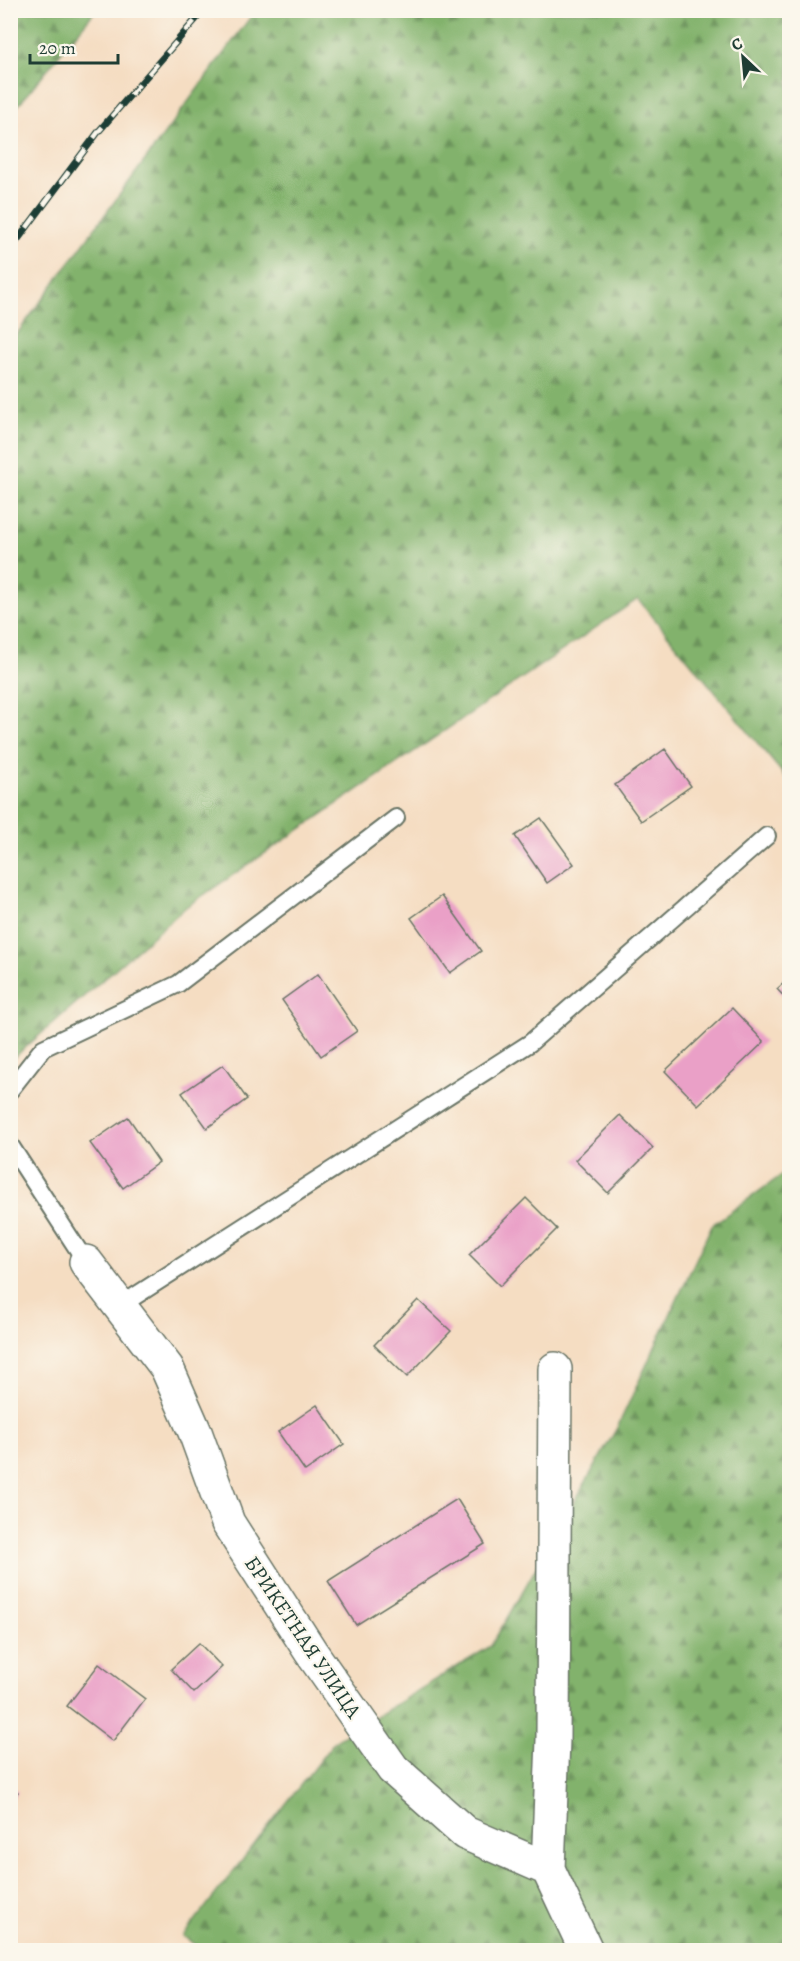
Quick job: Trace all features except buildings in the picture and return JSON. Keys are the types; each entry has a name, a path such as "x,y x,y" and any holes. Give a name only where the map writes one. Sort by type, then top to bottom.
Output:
{"street":[{"name":"БРИКЕТНАЯ УЛИЦА","path":"87,1262 118,1307 167,1368 195,1432 228,1523 311,1652 393,1769 465,1833 548,1869"},
{"path":"555,1369 553,1740 548,1869 586,1950"}],"lane":[{"path":"10,1090 43,1047 178,984 396,818"},
{"path":"118,1307 530,1043 767,836"},
{"path":"10,1145 87,1262"}],"green space":[{"path":"10,11 95,11 11,114"},
{"path":"255,11 789,11 789,781 638,599 186,907 11,1060 11,342"},
{"path":"789,1170 789,1950 202,1950 183,1936 334,1742 491,1646 617,1428 712,1225"}],"railway":[{"path":"10,250 99,131 204,10"}]}
